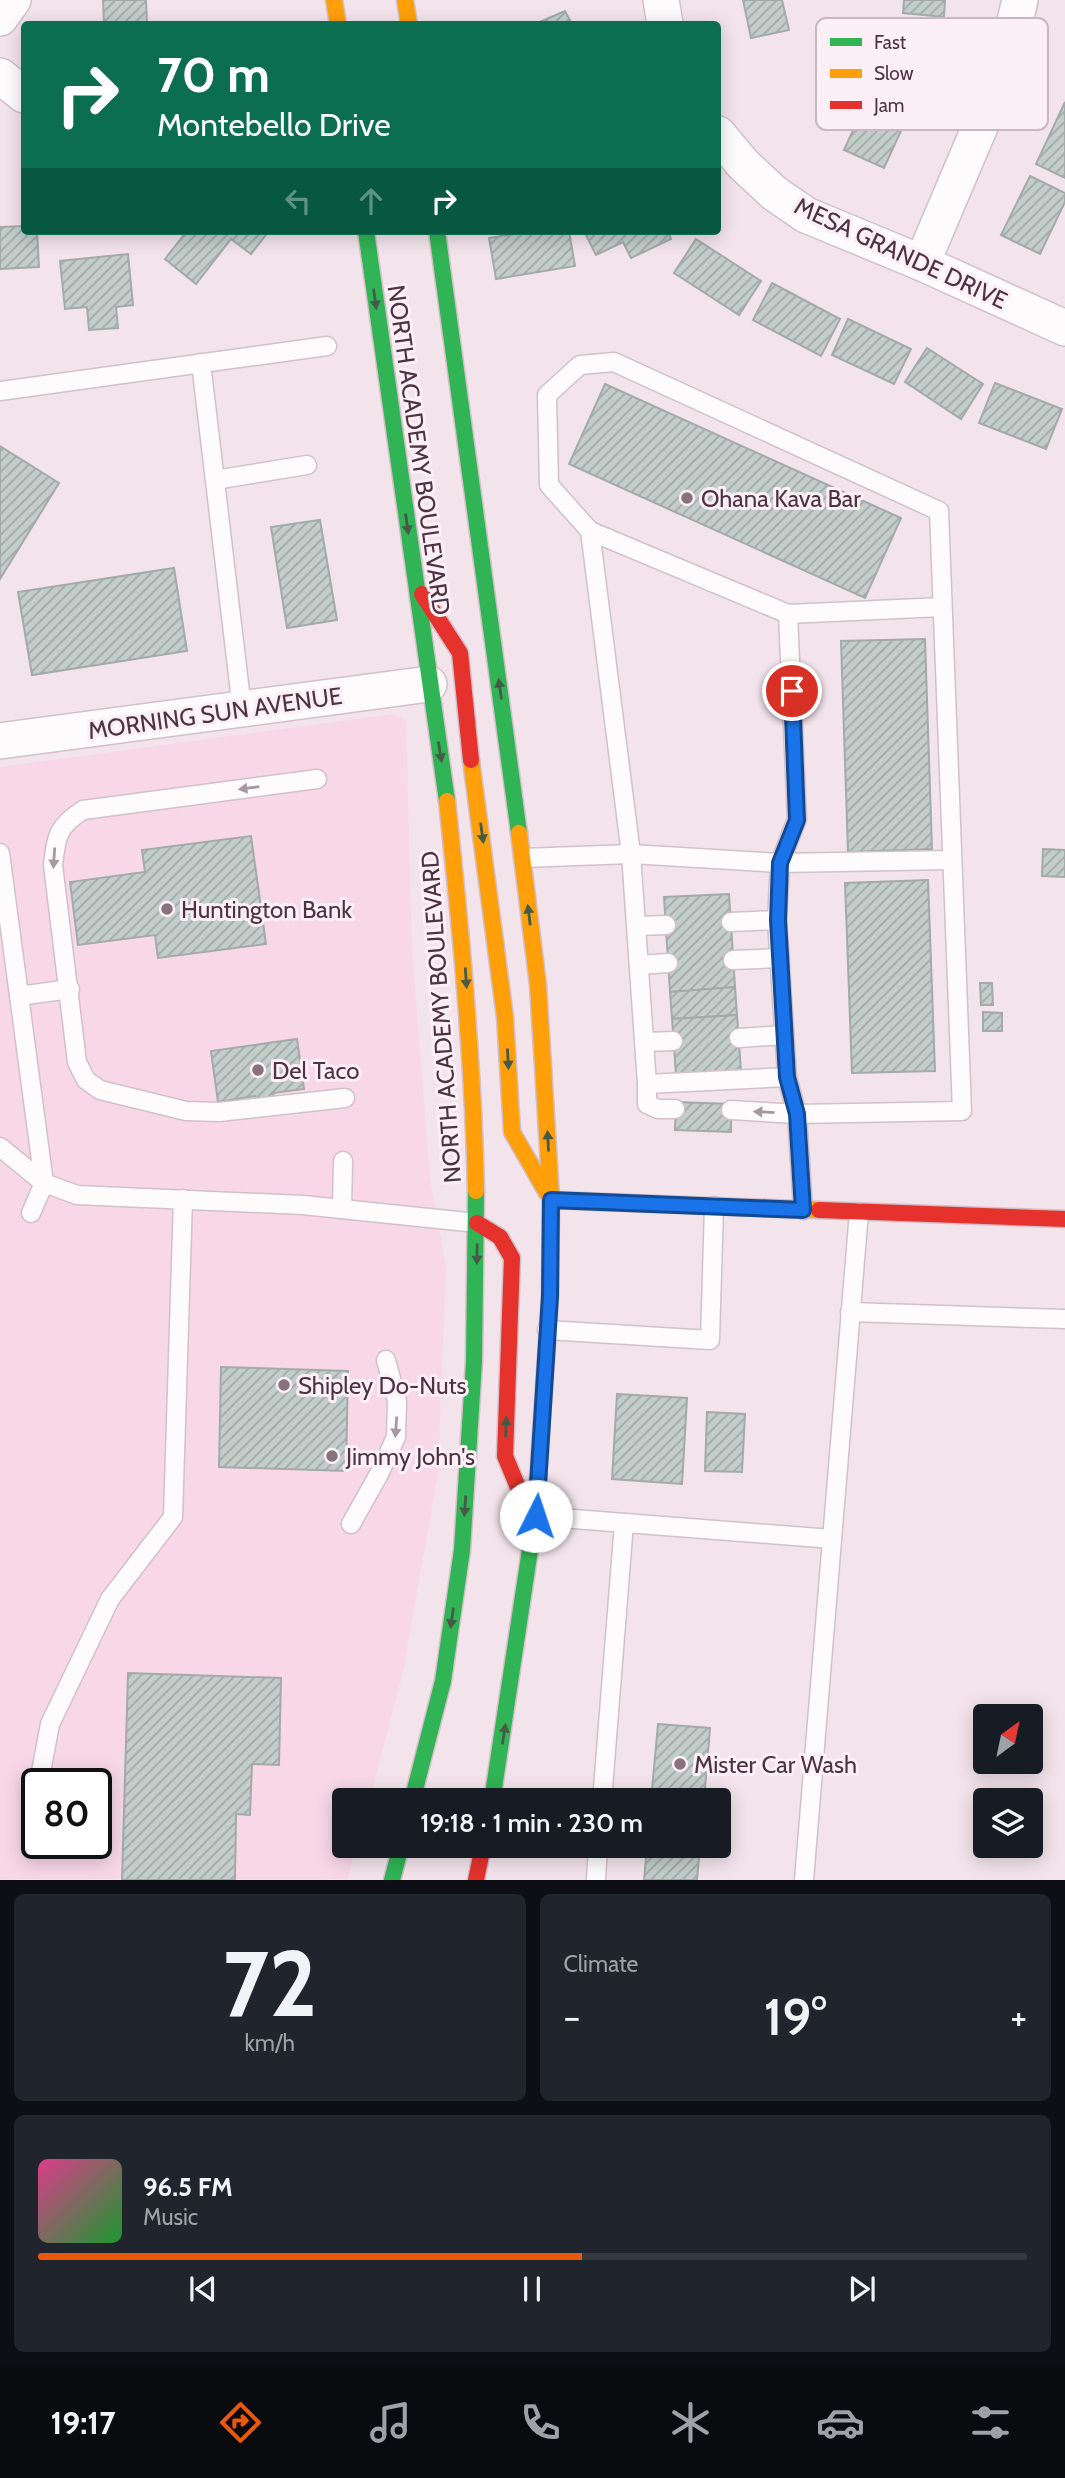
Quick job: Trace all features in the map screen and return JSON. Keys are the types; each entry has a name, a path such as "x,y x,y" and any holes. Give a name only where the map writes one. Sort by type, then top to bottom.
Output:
{"main road":[{"path":"334,0 338,21"},
{"path":"405,0 408,21"},
{"name":"NORTH ACADEMY BOULEVARD","path":"367,235 445,782 465,964 474,1097 478,1223 474,1362 461,1550 443,1681 415,1788"},
{"name":"NORTH ACADEMY BOULEVARD","path":"438,235 538,985 551,1200 547,1330 536,1513 494,1788"},
{"path":"415,584 460,653 465,715 505,1017 512,1132 551,1200 1065,1219"},
{"path":"478,1223 500,1237 512,1258 505,1456 512,1478 536,1513"},
{"path":"392,1880 398,1858"},
{"path":"476,1880 481,1858"}],"street":[{"path":"0,18 13,0"},
{"path":"662,0 665,21"},
{"path":"1016,18 1020,0"},
{"path":"0,76 21,93"},
{"path":"922,263 979,130"},
{"name":"MESA GRANDE DRIVE","path":"721,138 743,164 774,193 806,215 922,263 1065,328"},
{"name":"MORNING SUN AVENUE","path":"0,741 429,684"}],"lane":[{"path":"0,391 327,346"},
{"path":"731,1110 797,1114 962,1111 939,511 614,362 580,365 547,395 549,485 590,531 788,614 942,607"},
{"path":"201,363 242,709"},
{"path":"215,480 307,466"},
{"path":"590,531 631,854 647,1104 658,1109 675,1109"},
{"path":"788,614 797,820 780,863 778,920 787,1077 797,1114 803,1210"},
{"path":"317,779 83,810 65,822 57,837 53,864 77,1062 86,1080 100,1090 186,1111 219,1112 345,1098"},
{"path":"0,853 44,1183 31,1213"},
{"path":"523,858 631,854 780,863 953,860"},
{"path":"731,922 778,920"},
{"path":"637,926 666,925"},
{"path":"733,960 780,958"},
{"path":"639,965 668,963"},
{"path":"19,996 70,989"},
{"path":"739,1038 784,1035"},
{"path":"645,1042 673,1041"},
{"path":"646,1084 787,1077"},
{"path":"0,1147 44,1183 77,1195 303,1205 478,1223"},
{"path":"342,1209 343,1161"},
{"path":"42,1768 50,1724 110,1598 173,1517 183,1199"},
{"path":"547,1330 710,1340 714,1206"},
{"path":"804,1880 859,1212"},
{"path":"850,1312 1065,1319"},
{"path":"351,1524 396,1437 397,1401 386,1360"},
{"path":"536,1513 624,1523 832,1539"},
{"path":"603,1788 624,1523"},
{"path":"596,1880 597,1858"}],"shaded area":[{"path":"393,714 406,721 412,950 430,1178 446,1266 438,1474 403,1672 372,1788 332,1788 332,1858 353,1858 348,1879 0,1879 0,767"}],"building":[{"path":"103,0 146,0 147,21 104,21"},
{"path":"743,0 782,0 789,30 751,38"},
{"path":"904,0 945,0 944,17 903,13"},
{"path":"565,11 570,21 542,21"},
{"path":"1065,102 1065,178 1036,164"},
{"path":"853,130 901,130 884,168 844,150"},
{"path":"1030,176 1065,193 1065,202 1040,254 1001,235"},
{"path":"21,226 21,235 37,235 39,267 0,269 0,227"},
{"path":"184,235 266,235 251,254 231,239 196,284 165,259"},
{"path":"507,235 570,235 575,266 496,279 489,238"},
{"path":"586,235 670,235 671,239 631,258 623,242 596,255"},
{"path":"696,239 761,281 739,315 674,273"},
{"path":"128,254 133,305 116,307 118,328 89,330 87,307 65,309 60,261"},
{"path":"772,283 840,319 821,356 753,320"},
{"path":"848,319 911,349 894,384 832,355"},
{"path":"927,348 983,384 961,419 905,382"},
{"path":"995,383 1062,409 1046,449 979,423"},
{"path":"605,384 901,518 865,598 569,464"},
{"path":"0,446 59,483 0,579"},
{"path":"320,520 337,620 287,628 271,527"},
{"path":"174,568 187,651 32,675 18,592"},
{"path":"925,639 932,849 848,852 841,641"},
{"name":"Huntington Bank","path":"251,836 266,944 158,958 155,935 78,945 70,882 145,872 142,850"},
{"path":"1043,849 1065,850 1065,877 1042,876"},
{"path":"928,880 935,1071 852,1073 845,883"},
{"path":"729,894 735,987 670,992 664,897"},
{"path":"980,983 992,983 993,1005 981,1005"},
{"path":"735,987 737,1015 672,1019 670,992"},
{"path":"983,1012 1002,1013 1002,1031 983,1031"},
{"path":"737,1015 741,1071 676,1075 672,1019"},
{"name":"Del Taco","path":"297,1039 304,1089 273,1093 274,1099 255,1101 255,1096 218,1102 211,1051"},
{"path":"676,1102 731,1104 731,1132 675,1130"},
{"path":"221,1367 348,1371 346,1471 219,1467"},
{"path":"617,1394 687,1398 682,1484 612,1479"},
{"path":"707,1412 745,1414 742,1472 705,1471"},
{"path":"128,1673 281,1678 279,1765 252,1764 250,1815 236,1814 235,1880 122,1880"},
{"name":"Mister Car Wash","path":"658,1724 710,1728 705,1788 652,1788"},
{"name":"Mister Car Wash","path":"646,1858 699,1858 697,1880 644,1880"}],"traffic: fast":[{"path":"367,235 447,801"},
{"path":"438,235 519,833"},
{"path":"415,1788 443,1681 462,1550 474,1362 476,1191"},
{"path":"494,1788 536,1510 550,1296 551,1197"},
{"path":"392,1880 398,1858"}],"traffic: slow":[{"path":"334,0 338,21"},
{"path":"405,0 408,21"},
{"path":"471,760 505,1017 512,1132 547,1193"},
{"path":"447,801 466,996 476,1191"},
{"path":"519,833 538,985 551,1197"},
{"path":"551,1200 819,1210"}],"traffic: jam":[{"path":"422,594 460,653 471,760"},
{"path":"819,1210 1065,1219"},
{"path":"477,1223 500,1237 512,1258 505,1456 517,1485 536,1510"},
{"path":"476,1880 481,1858"}],"place":[{"name":"Ohana Kava Bar","path":"687,498"},
{"name":"Huntington Bank","path":"167,909"},
{"name":"Del Taco","path":"258,1070"},
{"name":"Shipley Do-Nuts","path":"284,1385"},
{"name":"Jimmy John's","path":"332,1456"},
{"name":"Mister Car Wash","path":"680,1764"}],"route":[{"path":"536,1516 550,1296 551,1200 803,1210 797,1114 787,1077 778,920 780,863 797,820 792,691"}]}
